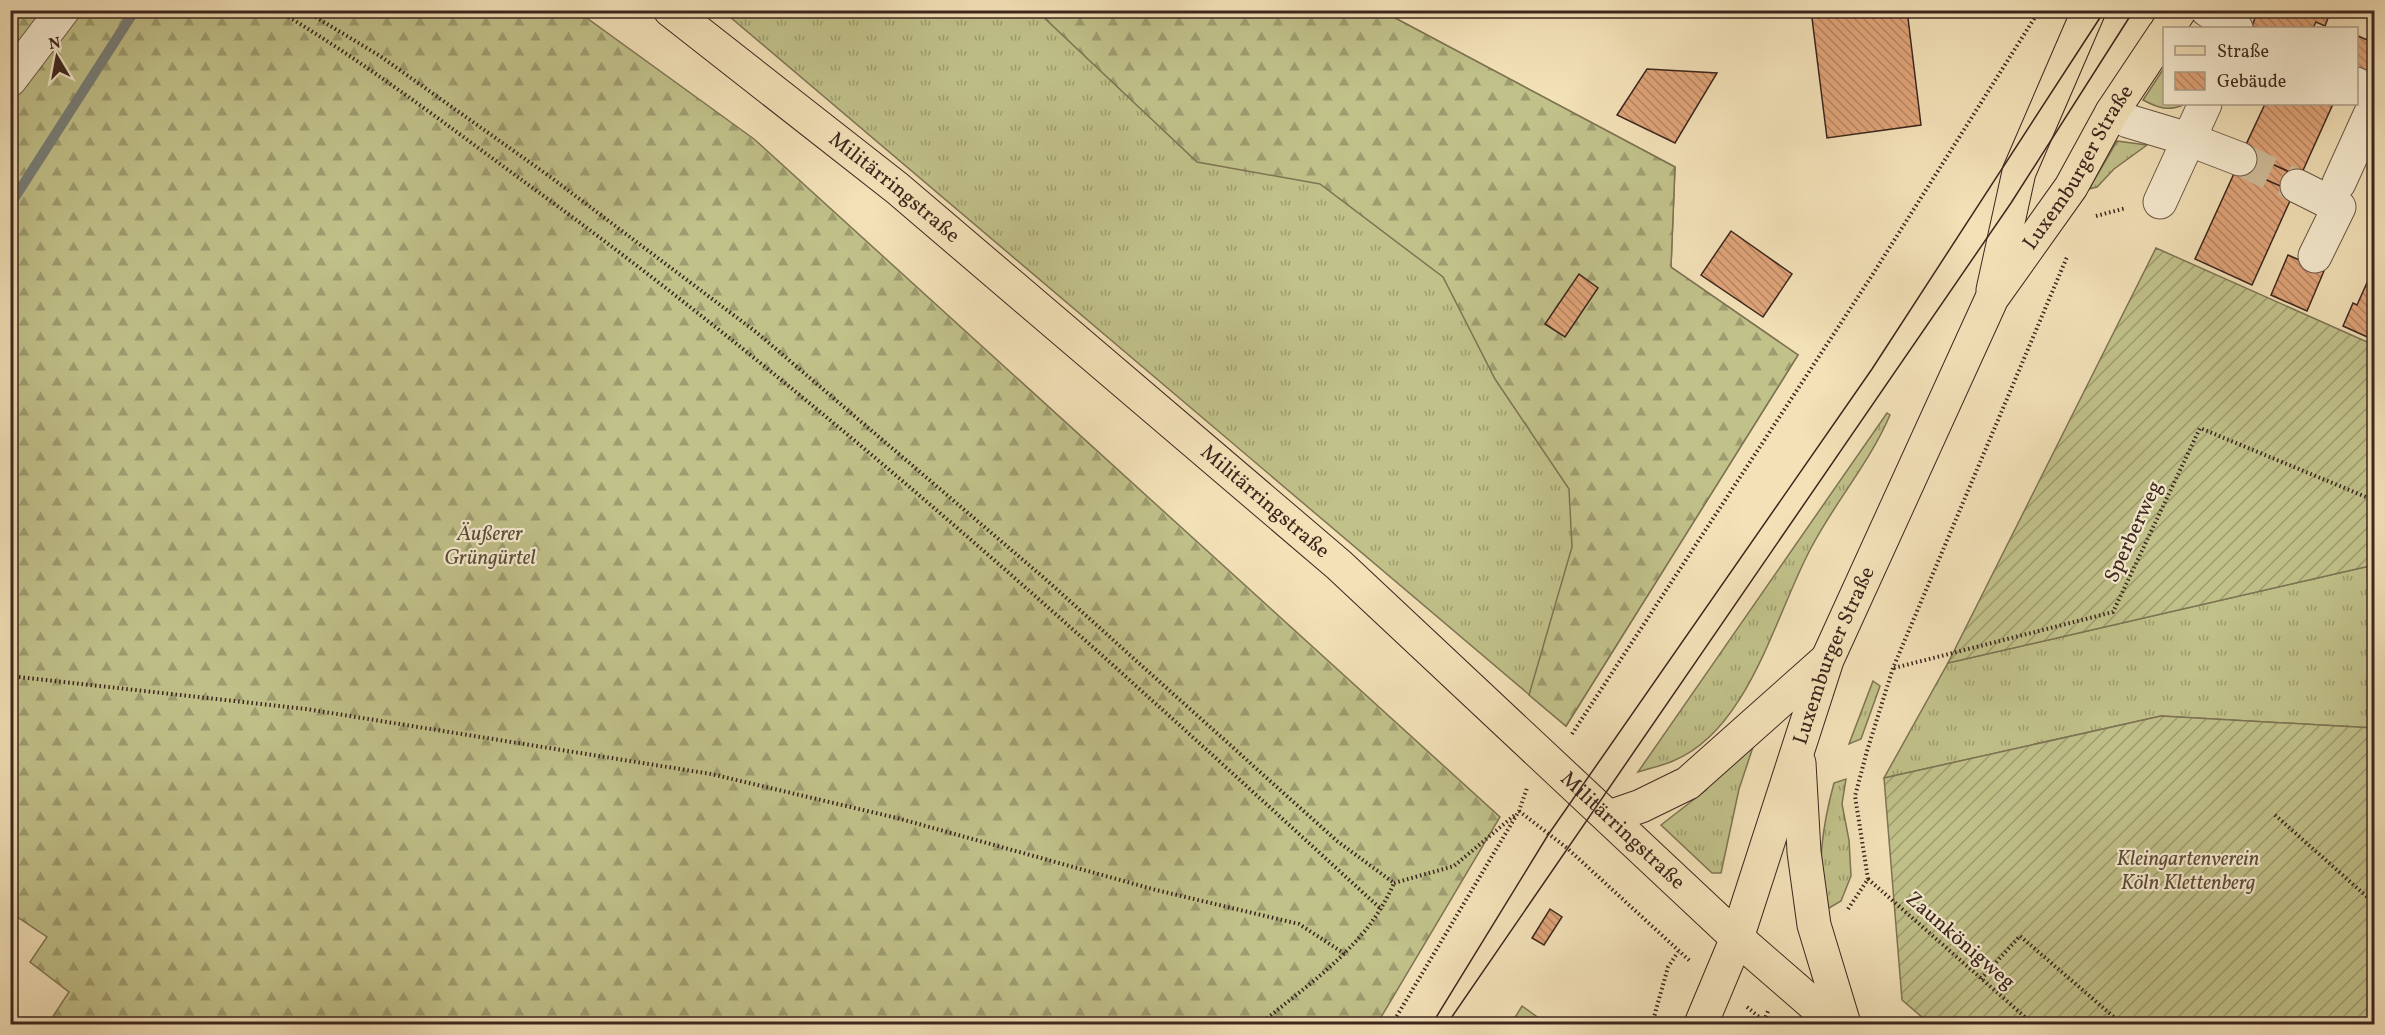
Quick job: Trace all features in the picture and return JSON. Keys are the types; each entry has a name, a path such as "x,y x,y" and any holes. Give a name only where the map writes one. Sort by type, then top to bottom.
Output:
{"main road":[{"name":"Militärringstraße","path":"670,10 897,188 1339,565 1737,938 1836,1024"},
{"name":"Luxemburger Straße","path":"1992,298 2019,172 2089,10"},
{"path":"2169,27 2180,10"},
{"name":"Luxemburger Straße","path":"1701,1024 1737,938 1827,660 1992,298 2071,188 2112,112 2163,36"},
{"path":"1609,818 1641,806 1688,783 1827,660"},
{"path":"1798,746 1804,852 1814,925 1845,1024"}],"street":[{"path":"10,80 63,10"},
{"path":"2207,10 2234,27"},
{"path":"2358,85 2374,93"},
{"path":"2160,202 2205,105"},
{"path":"2339,183 2374,106"},
{"path":"2112,112 2128,121 2188,139 2240,159"},
{"path":"2297,186 2339,207 2315,256"}],"path":[{"path":"277,10 412,99 572,216 802,394 1016,578 1382,910"},
{"path":"304,10 380,56 549,176 756,333 1043,577 1336,841 1394,883"},
{"path":"1549,764 1568,742 1871,277 2037,14 2049,10"},
{"path":"2090,219 2106,211 2160,202"},
{"path":"1843,911 1851,907 1868,879 1855,796 1893,668 2068,256"},
{"name":"Sperberweg","path":"1893,668 2113,612 2200,428 2371,499"},
{"path":"10,676 306,709 711,774 897,818 1156,890 1299,924 1345,954"},
{"path":"1394,883 1454,866 1519,811"},
{"path":"1519,811 1567,848 1628,902 1678,952 1764,1024"},
{"path":"1392,1024 1519,811"},
{"path":"2275,815 2374,903"},
{"name":"Zaunkönigweg","path":"1868,879 2033,1024"},
{"path":"1260,1024 1345,954 1382,910 1394,883"},
{"path":"1981,979 2020,936 2122,1024"},
{"path":"1652,1024 1668,967 1678,952"}],"green space":[{"name":"Äußerer Grüngürtel","path":"10,11 577,11 754,139 1500,817 1377,1024 48,1024 69,992 30,962 47,937 10,912"},
{"path":"723,11 1382,11 1675,167 1671,267 1798,355 1566,726"},
{"path":"1037,11 1382,11 1675,167 1671,267 1798,355 1566,726 1529,695 1572,547 1569,489 1495,379 1443,277 1320,184 1197,162"},
{"path":"2163,70 2163,105 2182,105 2164,108 2143,100"},
{"path":"2117,141 2147,145 2114,169 2097,187 2089,189"},
{"path":"2156,248 2374,345 2374,565 1948,663"},
{"path":"1887,413 1890,415 1873,449 1811,548 1772,637 1741,698 1722,724 1699,746 1673,761 1638,772"},
{"path":"2374,565 2374,728 2161,716 1884,778 1948,663"},
{"path":"1873,681 1880,686 1861,739 1849,744"},
{"name":"Kleingartenverein Köln Klettenberg","path":"2161,716 2374,728 2374,1024 1930,1024 1902,1000 1884,778"},
{"path":"1758,732 1739,789 1721,873 1712,873 1661,825 1706,790 1731,758"},
{"path":"1846,779 1842,804 1849,840 1851,876 1841,901 1824,911 1821,862 1826,815 1834,783"},
{"path":"1522,1006 1547,1024 1511,1024"}],"building":[{"path":"1811,10 1907,10 1921,125 1827,138"},
{"path":"2258,10 2331,10 2325,26 2316,22 2314,27 2252,26"},
{"path":"2358,36 2374,43 2374,82 2358,75"},
{"path":"1647,69 1717,73 1675,143 1617,115"},
{"path":"2265,105 2333,105 2300,177 2243,151"},
{"path":"2243,151 2301,177 2294,192 2237,167"},
{"path":"2237,167 2294,192 2252,285 2195,259"},
{"path":"1731,231 1792,274 1763,317 1701,275"},
{"path":"2288,255 2324,271 2307,311 2271,295"},
{"path":"2374,267 2374,340 2343,326 2353,303 2357,305"},
{"path":"1579,274 1598,288 1565,337 1545,324"},
{"path":"1550,909 1562,917 1544,945 1532,938"}],"waterway":[{"path":"10,205 135,10"}],"tunnel":[{"path":"2240,159 2297,186"}],"tram line":[{"path":"1432,1024 1548,835 1872,369 2105,10"},
{"path":"1447,1024 2011,203 2134,10"}]}
